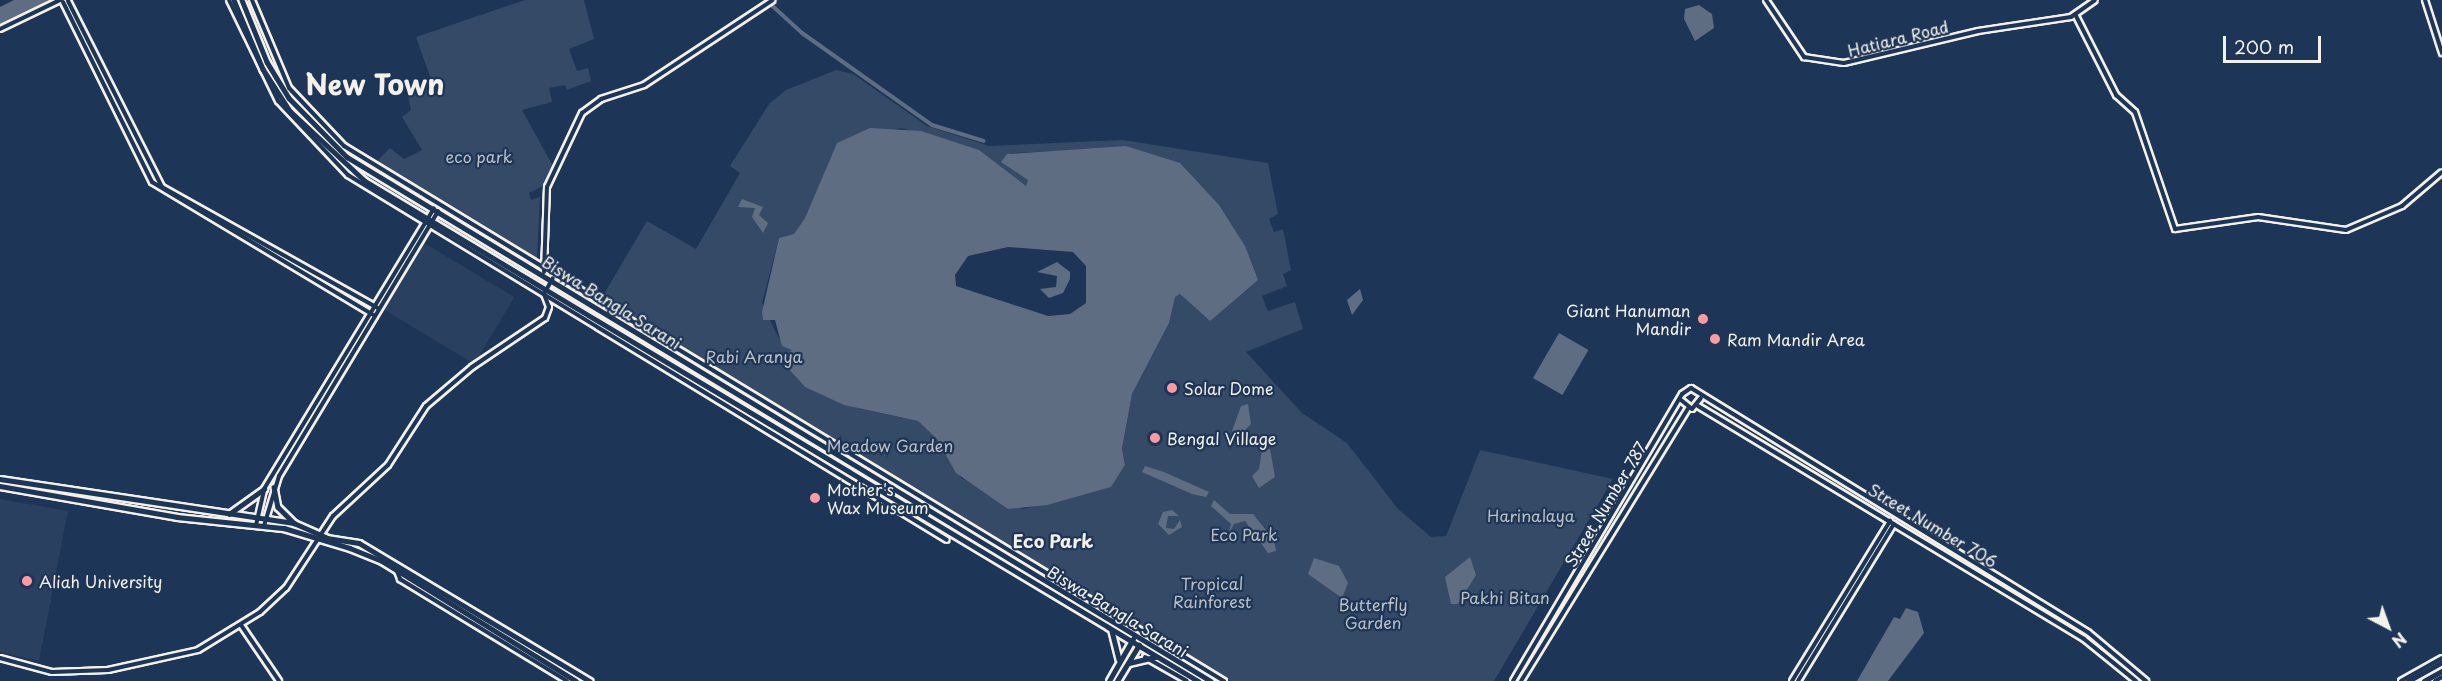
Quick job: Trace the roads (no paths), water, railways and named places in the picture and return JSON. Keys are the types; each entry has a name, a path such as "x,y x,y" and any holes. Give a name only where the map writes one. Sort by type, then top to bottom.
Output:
{"main road":[{"name":"Biswa Bangla Sarani","path":"234,0 263,69 301,124 365,182 428,223 1110,628 1133,639"},
{"name":"Biswa Bangla Sarani","path":"242,0 271,70 313,127 347,157 544,272 1133,639 1211,681"},
{"path":"0,479 226,515 294,523"},
{"path":"0,486 264,526 376,550 590,681"},
{"path":"274,487 278,507 294,523 317,537 359,551 397,571 576,681"},
{"path":"226,515 264,489"},
{"path":"1110,628 1120,646 1118,665"},
{"path":"1109,681 1133,639"},
{"name":"Biswa Bangla Sarani","path":"1140,643 1187,679 1198,681"},
{"path":"1117,681 1140,643"},
{"path":"1127,664 1145,657 1160,659"},
{"path":"2408,681 2442,660"},
{"path":"2424,681 2442,671"}],"street":[{"path":"229,0 261,73 303,133 348,175 428,223"},
{"path":"252,0 289,87 325,131 1224,681"},
{"path":"544,272 549,180 582,113 601,99 644,85 764,3 773,0"},
{"name":"Hatiara Road","path":"1766,0 1804,57 1844,63 1978,31 2076,16"},
{"path":"2095,0 2076,16 2116,95 2135,112 2178,230 2206,221 2258,217 2346,230 2402,206 2442,172"},
{"path":"2424,0 2442,53"},
{"path":"64,1 162,187 379,309"},
{"path":"0,29 64,1"},
{"path":"64,1 152,182 375,316"},
{"path":"256,525 264,489 374,306 436,210"},
{"path":"264,526 274,487 428,223"},
{"path":"0,658 82,674 194,651 241,625 286,588 317,537 388,465 412,423 437,394 540,324 549,307 545,292 553,278"},
{"path":"545,292 947,540"},
{"path":"1689,388 1701,397 1698,406 1688,408 1681,400 1689,388"},
{"name":"Street Number 706","path":"1701,397 2089,633 2146,681"},
{"name":"Street Number 787","path":"1513,681 1681,400"},
{"name":"Street Number 706","path":"1698,406 2101,650 2136,681"},
{"name":"Street Number 787","path":"1521,681 1688,408"},
{"path":"1792,681 1892,522"},
{"path":"1798,681 1892,522"},
{"path":"397,571 400,579 567,681"},
{"path":"241,625 279,681"},
{"path":"1145,657 1187,679"},
{"path":"2401,681 2442,660"},
{"path":"2435,681 2442,677"}],"waterway":[{"path":"766,0 802,33 932,125 984,141"}],"place":[{"name":"Giant Hanuman Mandir","path":"1703,319"},
{"name":"Ram Mandir Area","path":"1715,339"},
{"name":"Solar Dome","path":"1172,388"},
{"name":"Bengal Village","path":"1155,438"},
{"name":"Mother's Wax Museum","path":"815,498"},
{"name":"Aliah University","path":"27,581"}],"district":[{"name":"New Town","path":"375,84"},
{"name":"Eco Park","path":"1053,541"}],"park label":[{"name":"eco park","path":"479,156"},
{"name":"Rabi Aranya","path":"754,356"},
{"name":"Meadow Garden","path":"890,445"},
{"name":"Harinalaya","path":"1531,515"},
{"name":"Tropical Rainforest","path":"1212,592"},
{"name":"Pakhi Bitan","path":"1505,597"},
{"name":"Butterfly Garden","path":"1373,613"}]}
